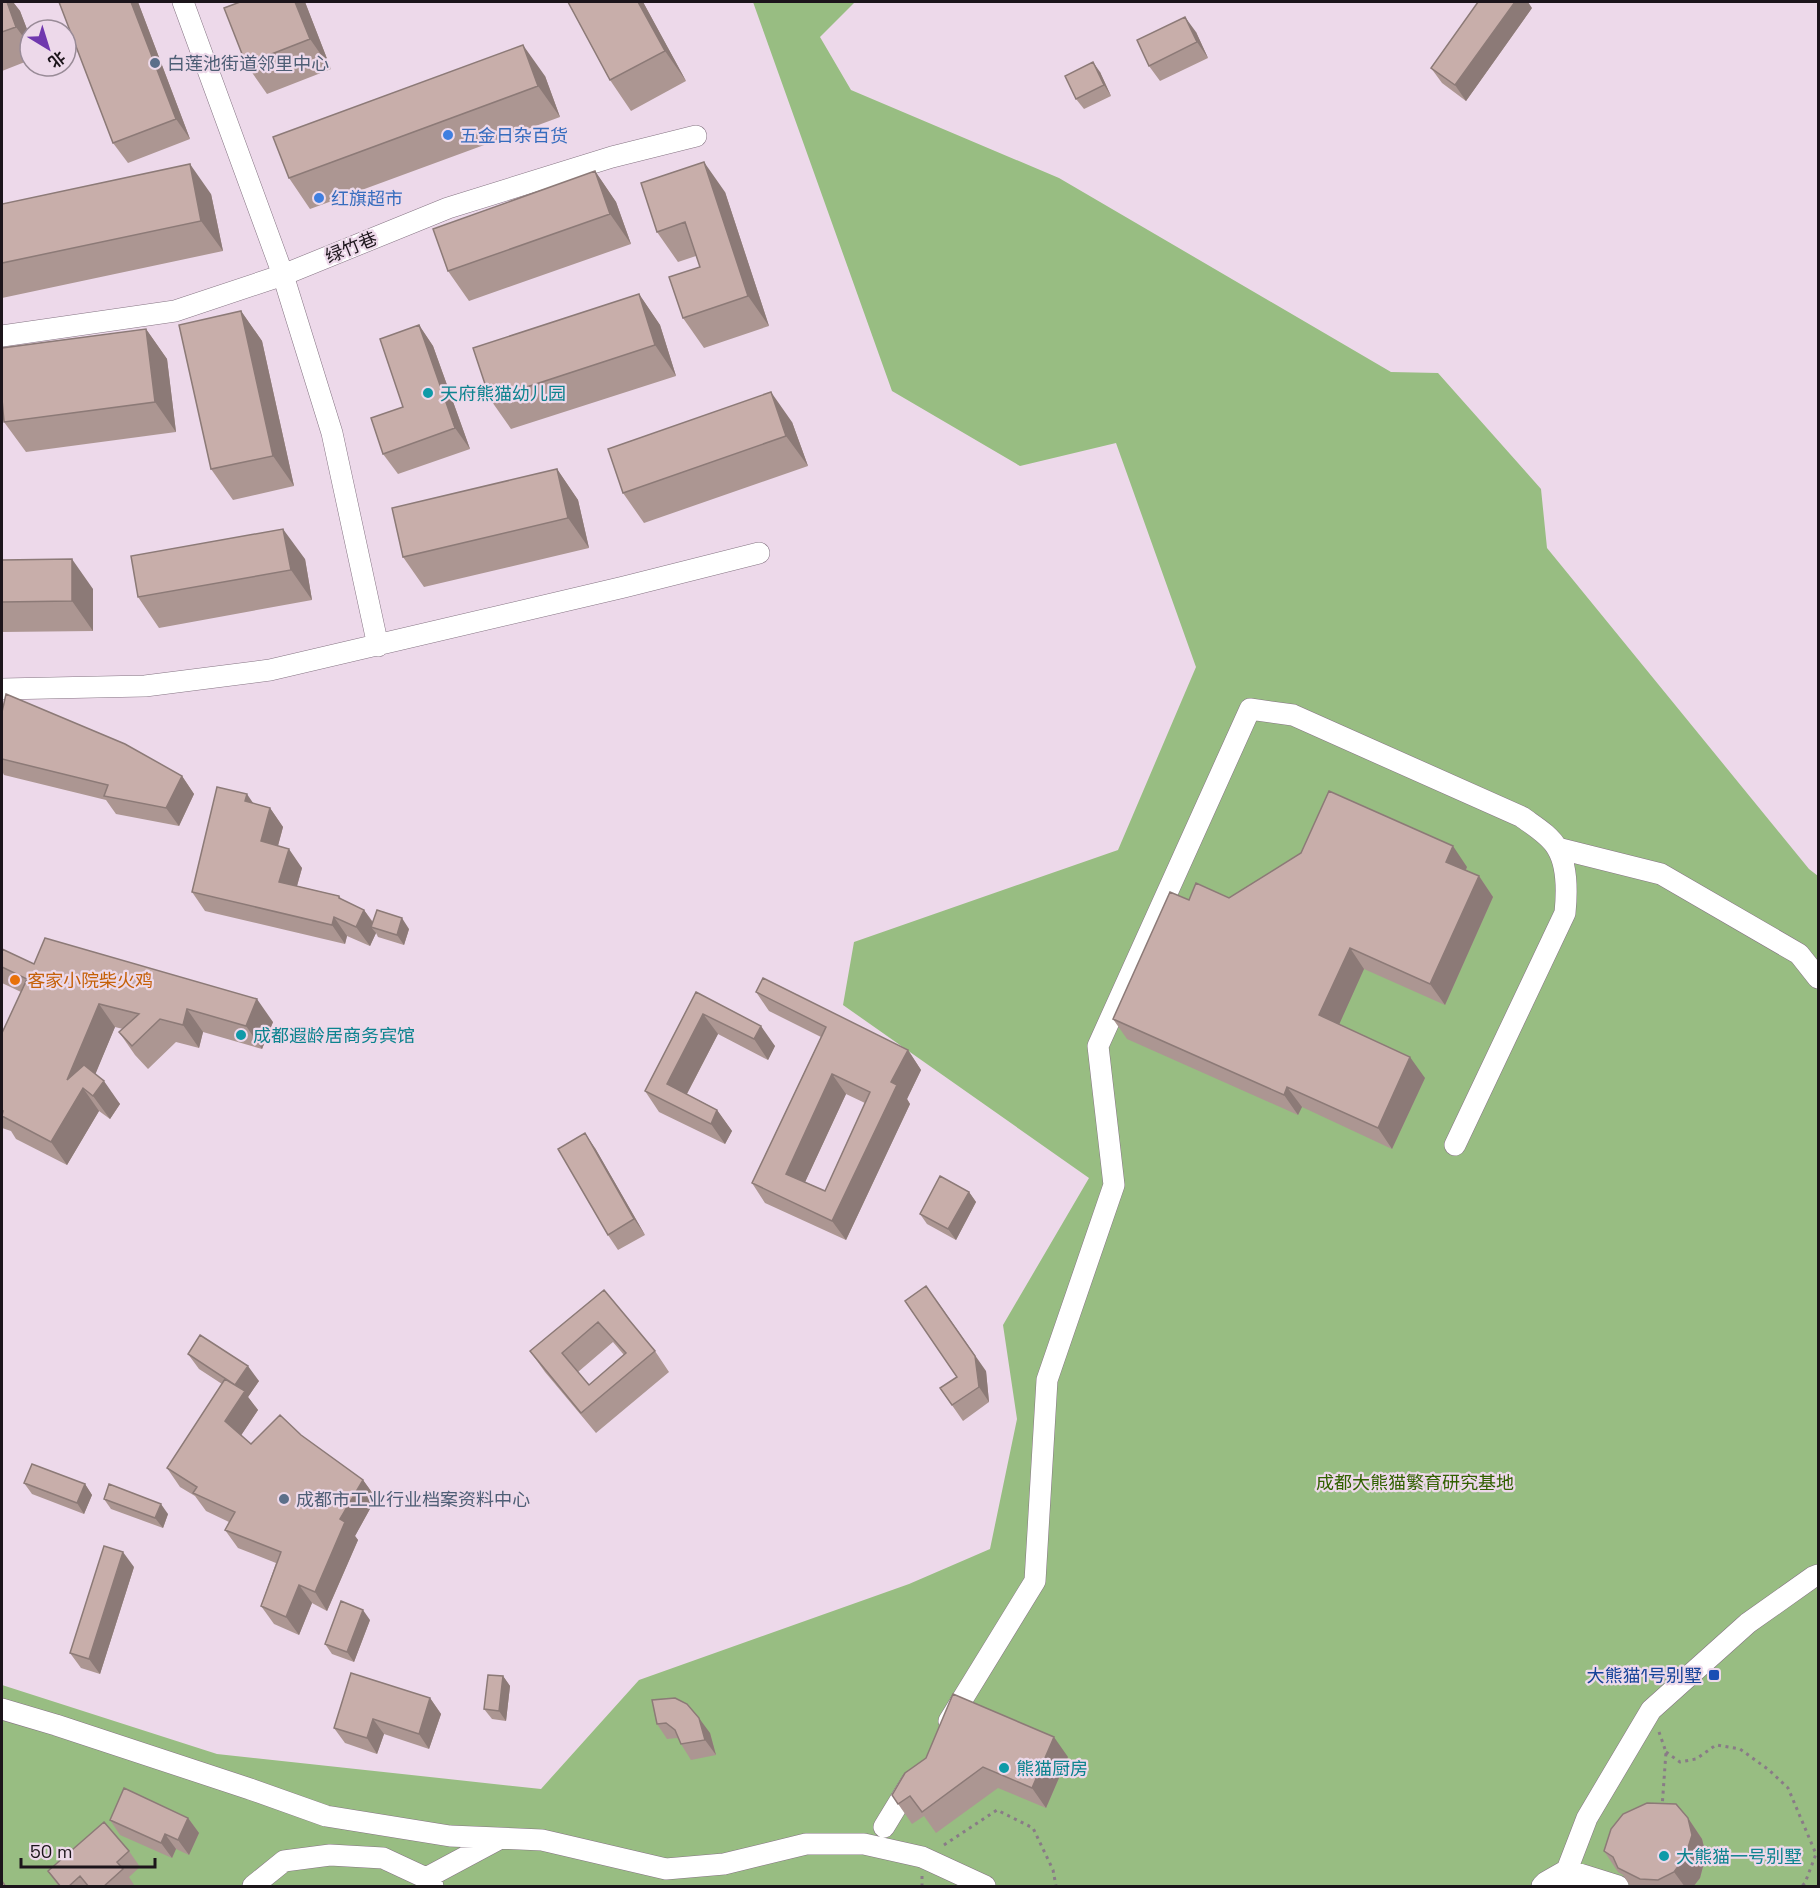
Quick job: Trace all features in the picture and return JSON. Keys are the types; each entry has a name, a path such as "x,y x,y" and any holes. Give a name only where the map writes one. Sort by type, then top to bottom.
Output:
{"street":[{"path":"183,2 283,275 332,433 378,646"},
{"name":"绿竹巷","path":"2,336 175,311 283,275 448,208 612,157 696,136"},
{"path":"2,689 146,686 270,670 759,553"},
{"path":"939,1736 1035,1581 1047,1380 1114,1185 1098,1046 1250,709 1293,715 1500,808 1522,818 1542,832 1557,848 1567,893 1565,913 1455,1145"},
{"path":"1557,848 1660,874 1799,954 1818,978"},
{"path":"1568,1878 1587,1818 1651,1710 1748,1623 1818,1575"},
{"path":"2,1709 250,1789 326,1816 450,1836 498,1840 542,1840 666,1869 724,1864 806,1844 864,1844 922,1857 985,1887"},
{"path":"884,1827 921,1766"},
{"path":"253,1887 284,1861 330,1855 383,1858 430,1882 498,1840"},
{"path":"1542,1887 1546,1882 1568,1878 1618,1887"}],"path":[{"path":"1651,1710 1666,1752 1662,1810"},
{"path":"1666,1752 1680,1762 1696,1759 1716,1746 1740,1749 1769,1770 1788,1788 1816,1854 1802,1887"},
{"path":"934,1842 944,1845 997,1810 1033,1828 1053,1870 1056,1887"}],"green space":[{"name":"成都大熊猫繁育研究基地","path":"753,2 855,2 820,37 851,90 1059,178 1391,372 1438,373 1541,489 1547,548 1809,869 1818,876 1818,1886 2,1886 2,1685 217,1754 541,1789 639,1680 909,1584 990,1549 1017,1419 1003,1325 1089,1178 843,1005 854,942 1118,850 1196,667 1116,443 1020,466 892,391"}],"building":[{"path":"2,2 7,2 16,27 2,32"},
{"path":"59,2 131,2 176,119 113,143 78,52 78,18 65,18"},
{"path":"240,2 295,2 310,39 246,64 224,8"},
{"path":"568,2 638,2 665,51 610,80"},
{"path":"1478,2 1515,2 1455,85 1431,68"},
{"path":"1185,17 1197,42 1149,66 1137,40"},
{"path":"523,45 538,86 289,178 273,137"},
{"path":"1093,62 1104,85 1076,99 1065,76"},
{"path":"704,162 748,296 683,318 669,277 700,267 685,222 657,232 641,183"},
{"path":"190,164 201,221 2,263 2,204"},
{"path":"595,171 610,214 448,271 433,229"},
{"path":"639,294 655,345 490,399 473,348"},
{"path":"241,311 273,456 211,469 179,325"},
{"path":"419,325 455,428 383,454 371,418 403,407 380,339"},
{"path":"146,329 155,402 4,422 2,348"},
{"path":"771,392 786,436 623,493 608,449"},
{"path":"557,469 568,518 403,557 392,508"},
{"path":"283,529 291,570 138,597 131,556"},
{"path":"72,559 72,601 2,602 2,560"},
{"path":"6,694 125,744 182,776 166,808 104,796 108,785 2,759 2,712"},
{"path":"217,787 247,794 245,801 270,808 261,841 289,849 279,882 339,896 364,910 356,927 334,917 332,925 192,892"},
{"path":"1329,791 1453,846 1446,862 1479,876 1430,984 1350,948 1319,1015 1410,1057 1378,1128 1287,1087 1284,1095 1113,1019 1170,892 1189,900 1196,883 1229,898 1301,853"},
{"path":"377,910 402,918 397,935 371,927"},
{"path":"45,938 257,999 246,1026 187,1009 183,1025 160,1019 132,1046 119,1032 139,1014 99,1004 67,1080 84,1065 104,1081 93,1096 83,1088 51,1142 2,1116 2,1033 27,979 2,967 2,949 34,964"},
{"path":"763,978 908,1050 891,1082 897,1085 832,1221 752,1183 826,1027 756,992","holes":["832,1074 870,1092 825,1191 786,1174"]},
{"path":"696,992 761,1026 754,1039 703,1014 667,1084 717,1110 711,1124 645,1091"},
{"path":"585,1133 634,1219 608,1235 558,1149"},
{"path":"940,1176 969,1192 948,1229 920,1214"},
{"path":"926,1286 975,1356 979,1387 952,1405 940,1388 957,1377 905,1301"},
{"path":"604,1290 655,1351 581,1413 530,1351","holes":["598,1322 626,1353 589,1385 562,1353"]},
{"path":"200,1335 248,1366 235,1385 188,1354"},
{"path":"225,1379 245,1391 225,1421 251,1444 280,1415 301,1435 363,1480 340,1519 345,1522 315,1592 299,1585 286,1617 261,1606 281,1552 225,1530 235,1512 193,1493 197,1487 167,1468"},
{"path":"32,1464 85,1484 77,1503 24,1483"},
{"path":"109,1484 161,1504 155,1518 104,1499"},
{"path":"104,1546 123,1552 89,1659 70,1653"},
{"path":"341,1601 363,1610 347,1652 325,1644"},
{"path":"351,1673 430,1698 419,1734 373,1719 367,1738 334,1728"},
{"path":"488,1675 503,1676 499,1711 484,1709"},
{"path":"953,1694 1054,1737 1032,1788 983,1767 922,1812 910,1796 898,1804 892,1795 905,1773 926,1758"},
{"path":"675,1698 687,1704 699,1718 705,1740 681,1744 675,1730 666,1723 657,1724 652,1700"},
{"path":"124,1788 188,1818 178,1840 165,1834 161,1843 110,1820"},
{"path":"1647,1803 1676,1804 1688,1818 1692,1835 1685,1857 1674,1872 1658,1880 1640,1879 1618,1868 1613,1857 1604,1851 1611,1829 1623,1814"},
{"path":"104,1822 129,1851 117,1862 123,1869 103,1887 89,1887 80,1876 68,1887 61,1887 48,1871"}],"place":[{"name":"白莲池街道邻里中心","path":"155,63"},
{"name":"五金日杂百货","path":"448,135"},
{"name":"红旗超市","path":"319,198"},
{"name":"天府熊猫幼儿园","path":"428,393"},
{"name":"客家小院柴火鸡","path":"15,980"},
{"name":"成都遐龄居商务宾馆","path":"241,1035"},
{"name":"成都市工业行业档案资料中心","path":"284,1499"},
{"name":"大熊猫1号别墅","path":"1714,1675"},
{"name":"熊猫厨房","path":"1004,1768"},
{"name":"大熊猫一号别墅","path":"1664,1856"}]}
